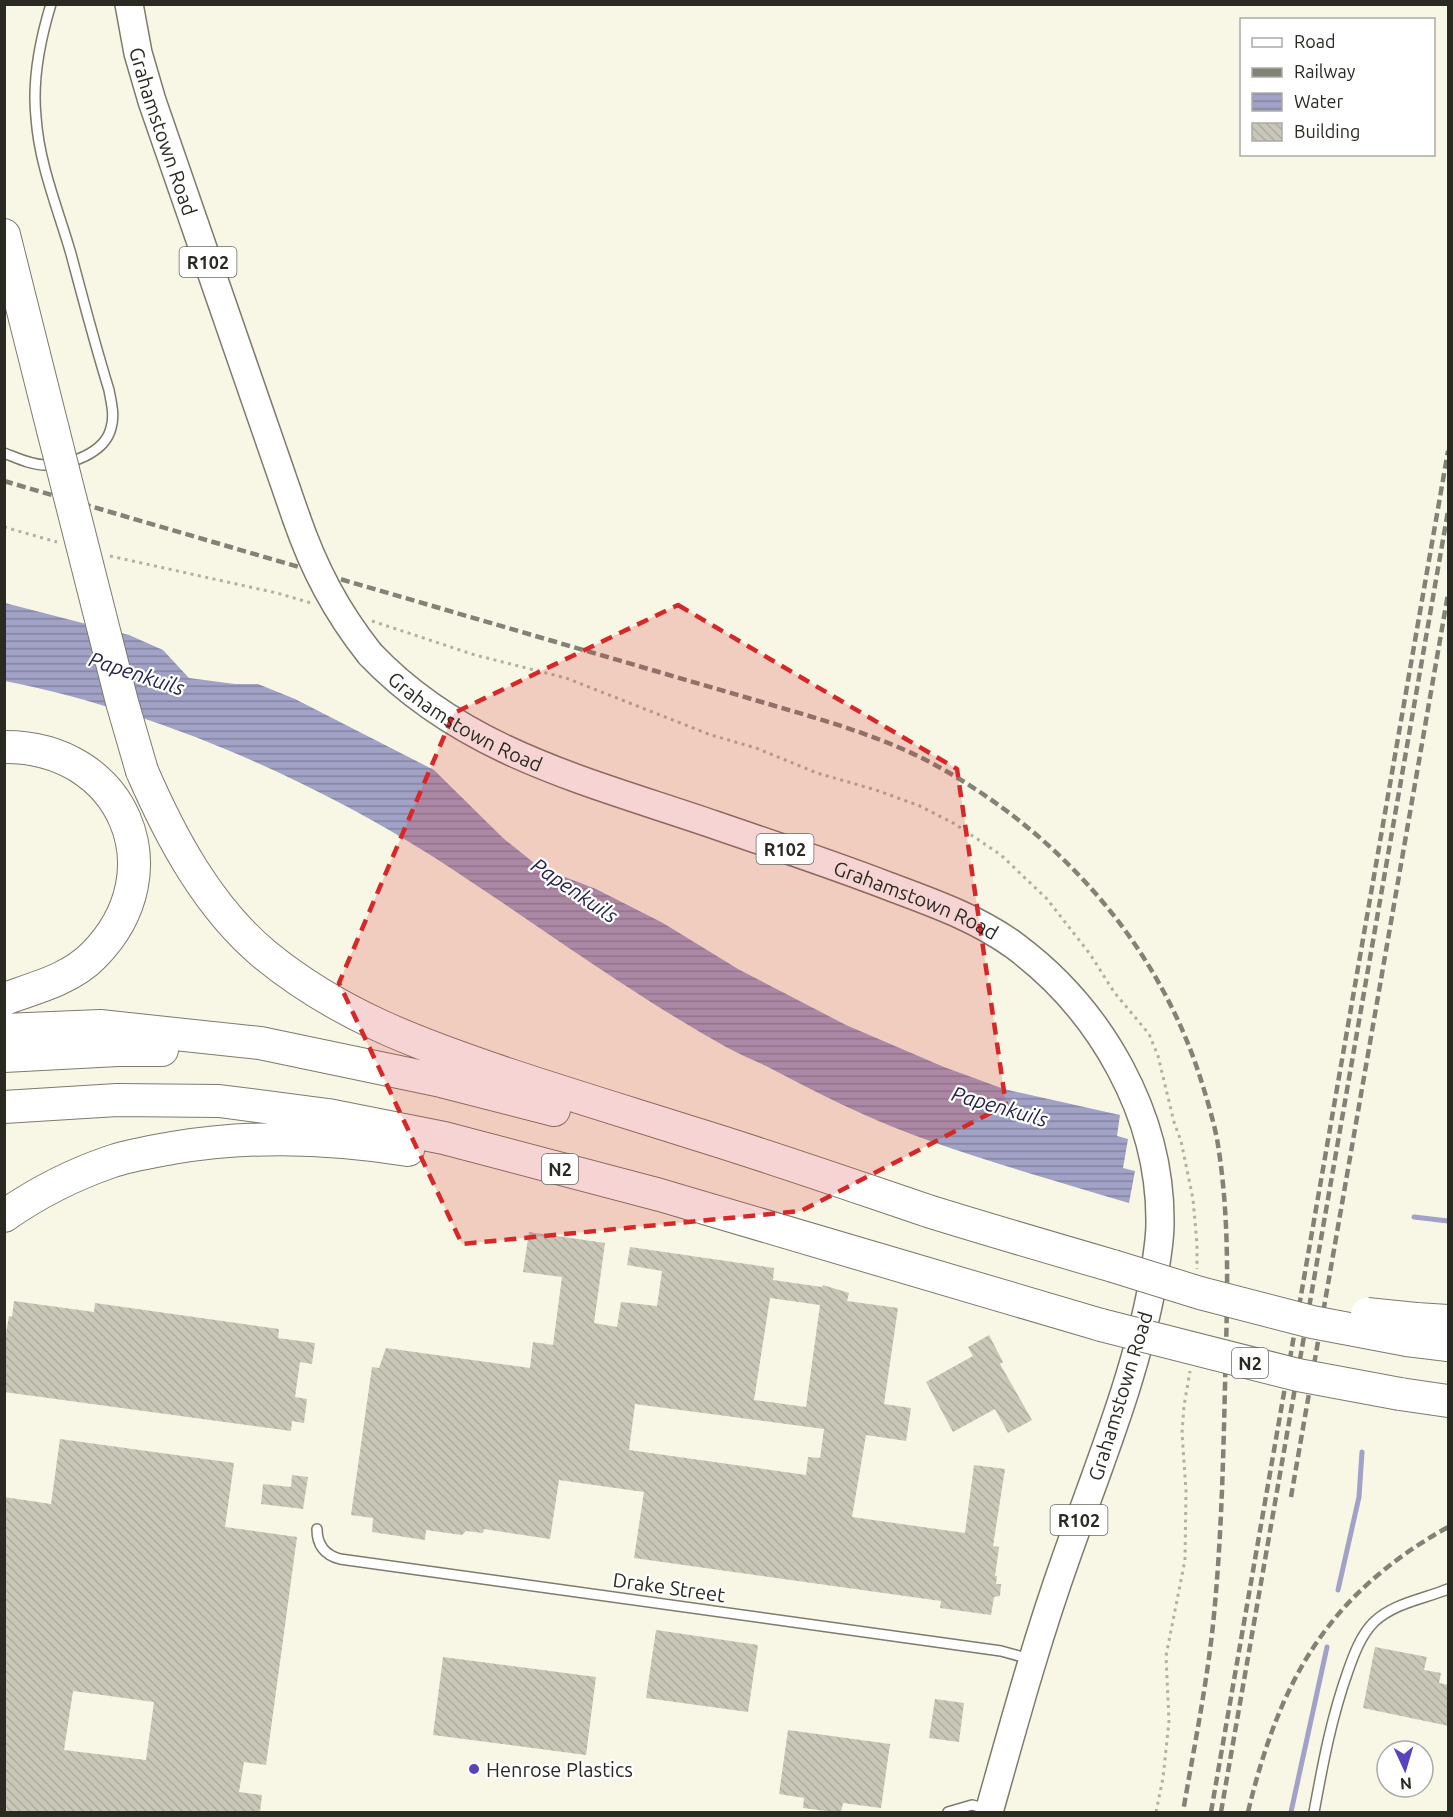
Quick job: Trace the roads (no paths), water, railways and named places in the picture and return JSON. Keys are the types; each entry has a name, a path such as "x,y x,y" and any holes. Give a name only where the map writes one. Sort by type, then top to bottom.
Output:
{"highway":[{"path":"4,235 119,690 142,771 173,838 202,883 232,922 264,953 305,984 387,1031 449,1055 932,1212 1113,1266 1198,1284 1312,1322 1412,1329 1449,1321"},
{"path":"4,747 43,750 64,758 86,770 107,788 120,808 128,830 134,870 132,891 125,911 112,935 93,957 71,973 4,999"},
{"path":"4,1030 100,1026 260,1043 437,1080 932,1212"},
{"path":"4,1056 118,1050 205,1050 345,1062"},
{"name":"N2","path":"4,1107 117,1100 219,1101 328,1115 444,1138 660,1196 1101,1325 1298,1375 1449,1401"},
{"path":"4,1216 54,1186 111,1161 209,1142 243,1139 318,1140 393,1147 660,1196"},
{"path":"1412,1329 1449,1346"}],"main road":[{"name":"Grahamstown Road","path":"129,4 138,53 153,101 296,517 318,574 335,607 370,654 389,674 422,702 484,740 547,768 859,875 933,902 968,919 1014,945 1044,972 1083,1011 1122,1071 1141,1116 1156,1179 1160,1226 1148,1305 1133,1366 1042,1625 989,1811"}],"lane":[{"path":"4,453 42,465 74,460 95,450 106,438 112,424 109,390 51,189 35,116 36,77 42,33 51,4"},
{"name":"Drake Street","path":"317,1529 321,1546 328,1554 340,1559 1001,1651 1032,1660"},
{"path":"1314,1812 1328,1736 1356,1651 1364,1635 1387,1612 1449,1589"},
{"path":"948,1812 972,1805 989,1811"}],"water":[{"path":"5,603 129,635 163,650 189,678 235,684 258,684 295,699 434,770 503,838 539,867 596,889 663,923 738,969 846,1025 944,1067 1004,1089 1120,1115 1117,1136 1128,1139 1123,1168 1135,1171 1129,1203 997,1163 899,1130 731,1050 614,978 432,856 332,799 280,773 226,749 116,709 5,681"}],"waterway":[{"name":"Papenkuils","path":"1414,1217 1448,1221"},
{"path":"1338,1590 1359,1497 1362,1452"},
{"path":"1291,1812 1327,1647"}],"railway":[{"path":"1211,1812 1448,451"},
{"path":"4,481 868,735 906,750 971,786 1016,818 1057,853 1094,892 1128,935 1157,980 1182,1029 1214,1124 1224,1201 1227,1324 1218,1572 1209,1656 1183,1812"},
{"path":"1221,1812 1448,511"},
{"path":"1291,1497 1448,594"},
{"path":"1248,1812 1276,1721 1293,1682 1315,1646 1340,1612 1370,1582 1406,1553 1448,1527"}],"place":[{"name":"Henrose Plastics","path":"474,1769"}]}
